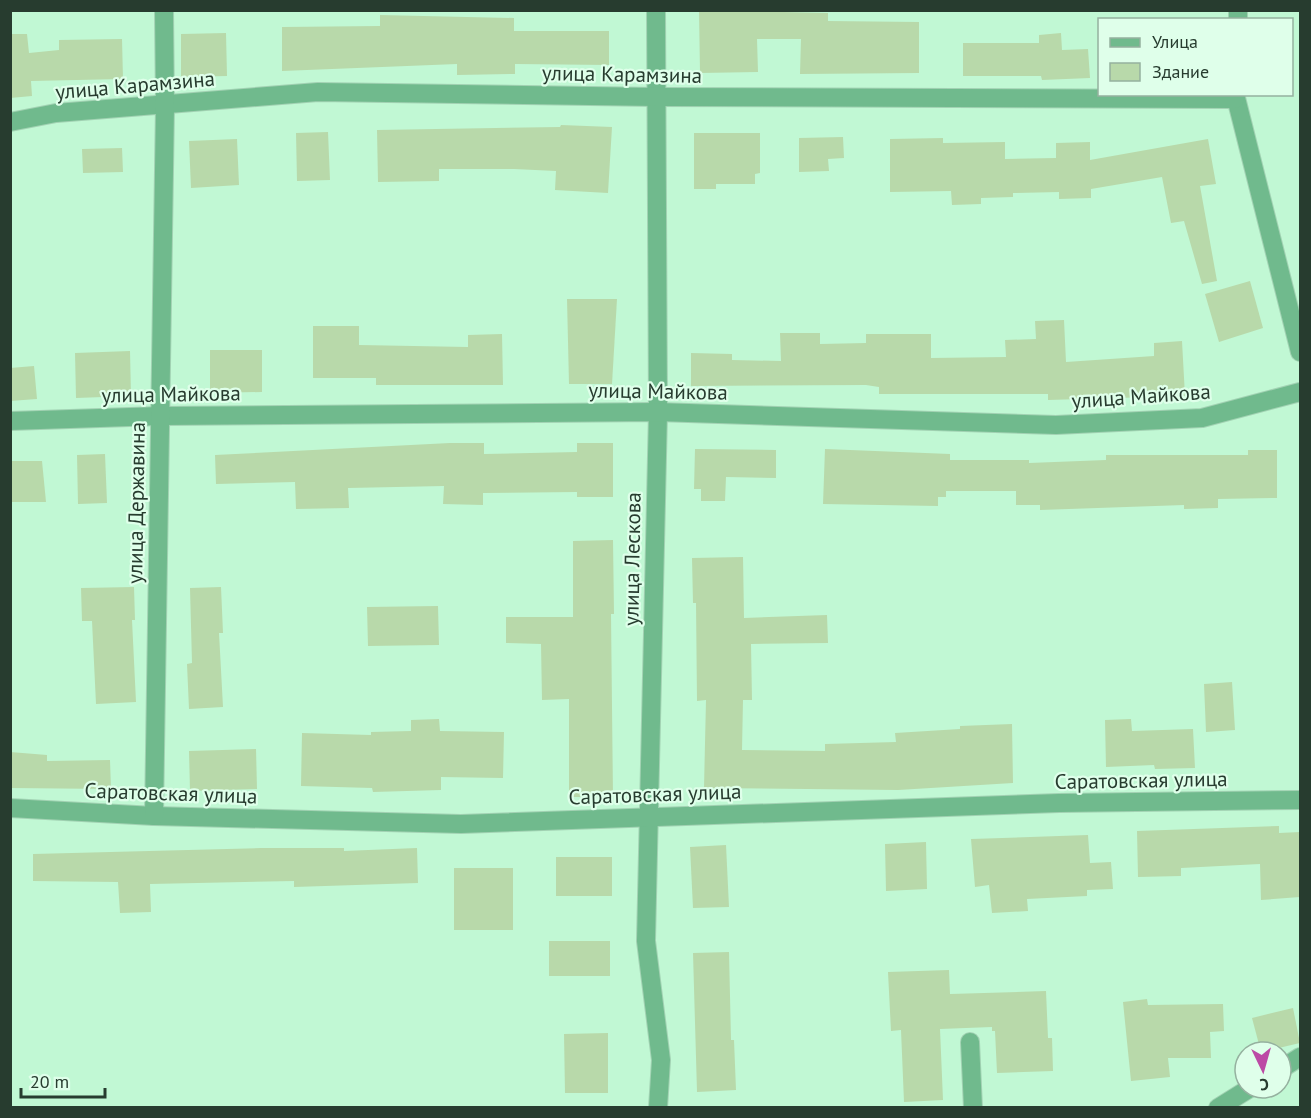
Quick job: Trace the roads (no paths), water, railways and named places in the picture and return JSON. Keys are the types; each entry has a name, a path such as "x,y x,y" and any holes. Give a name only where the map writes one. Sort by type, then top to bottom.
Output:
{"street":[{"name":"улица Державина","path":"154,816 165,106 164,10"},
{"name":"улица Лескова","path":"656,10 658,412 646,941 661,1060 658,1107"},
{"name":"улица Карамзина","path":"10,122 56,113 318,92 656,97 1235,97"},
{"path":"1235,97 1300,352"},
{"name":"улица Майкова","path":"10,421 160,416 658,412 1056,425 1202,418 1300,392"},
{"name":"Саратовская улица","path":"10,808 154,816 461,824 1059,803 1300,800"},
{"path":"970,1042 973,1107"},
{"path":"1218,1107 1233,1098"}]}
